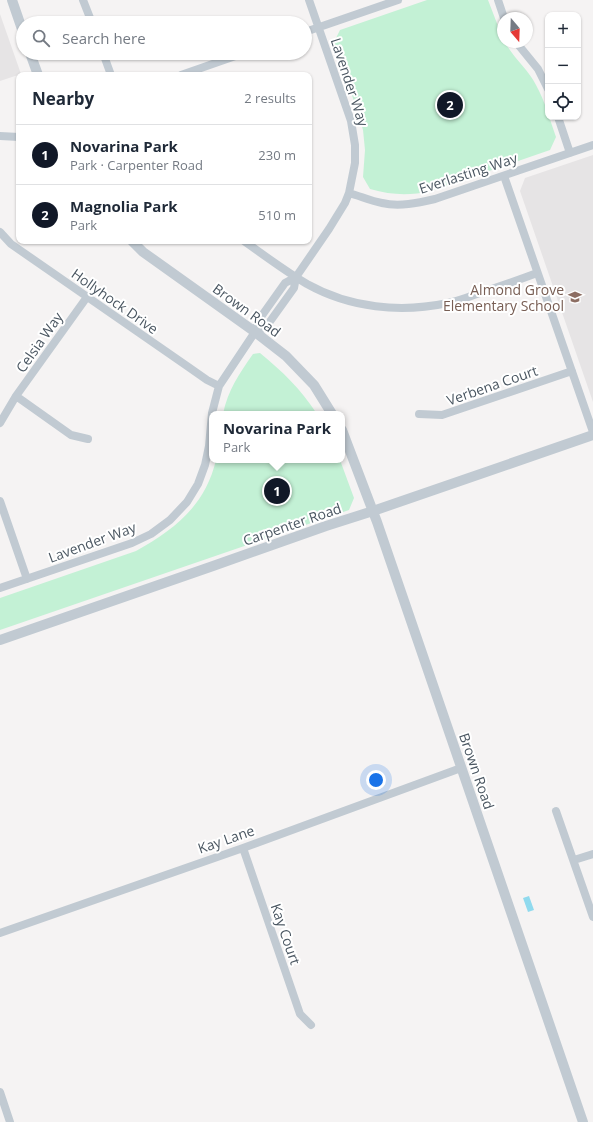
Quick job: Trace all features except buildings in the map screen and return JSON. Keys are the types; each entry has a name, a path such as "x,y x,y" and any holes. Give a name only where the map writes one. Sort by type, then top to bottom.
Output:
{"street":[{"path":"12,0 18,16"},
{"path":"83,0 89,16"},
{"name":"Lavender Way","path":"213,411 219,386 255,332 258,321 285,283 296,277 345,204 349,193 355,163 355,145 351,121 309,0"},
{"path":"312,30 398,0"},
{"path":"498,0 502,12"},
{"path":"521,48 538,69 546,84"},
{"path":"33,60 37,72"},
{"path":"106,60 110,72"},
{"path":"190,72 224,60"},
{"path":"559,120 570,153"},
{"path":"0,136 16,137"},
{"name":"Everlasting Way","path":"349,193 382,203 418,203 435,199 593,145"},
{"path":"504,176 593,434"},
{"name":"Hollyhock Drive","path":"1,235 11,244 87,297 207,380 219,386"},
{"name":"Brown Road","path":"135,244 143,252 286,356 314,385 330,411"},
{"path":"248,244 296,277 309,284 339,298 366,305 399,308 425,307 450,303 537,273"},
{"name":"Celsia Way","path":"0,422 16,396 87,297"},
{"name":"Verbena Court","path":"419,414 442,415 572,371"},
{"path":"16,396 71,435 88,439"},
{"name":"Carpenter Road","path":"0,640 593,434"},
{"name":"Brown Road","path":"345,438 373,511 582,1122"},
{"name":"Lavender Way","path":"0,588 132,543 151,534 170,520 187,502 198,484 206,465 209,446"},
{"path":"0,501 27,579"},
{"name":"Kay Lane","path":"0,933 243,848 461,768"},
{"path":"556,811 593,917"},
{"name":"Kay Court","path":"243,848 300,1014 311,1025"},
{"path":"574,860 593,854"},
{"path":"0,1092 10,1122"}],"shaded area":[{"path":"0,14 20,72 16,72 16,76 0,81"},
{"name":"Almond Grove Elementary School","path":"593,155 593,402 520,191 525,178"}],"green space":[{"path":"427,0 488,0 497,23 497,48 508,48 533,79 545,104 545,120 550,120 556,137 550,150 431,191 415,194 400,194 386,193 370,189 363,177 365,150 363,130 334,42 340,30"},
{"path":"260,353 276,367 291,381 315,411 224,411 231,390 253,354"},
{"path":"215,463 341,463 354,498 349,510 0,630 0,598 136,551 150,543 176,525 196,503 211,476"}],"water":[{"path":"529,896 534,910 528,912 523,898"}],"place":[{"name":"Magnolia Park","path":"450,105"},
{"name":"Almond Grove Elementary School","path":"575,297"},
{"name":"Novarina Park","path":"277,491"}]}
